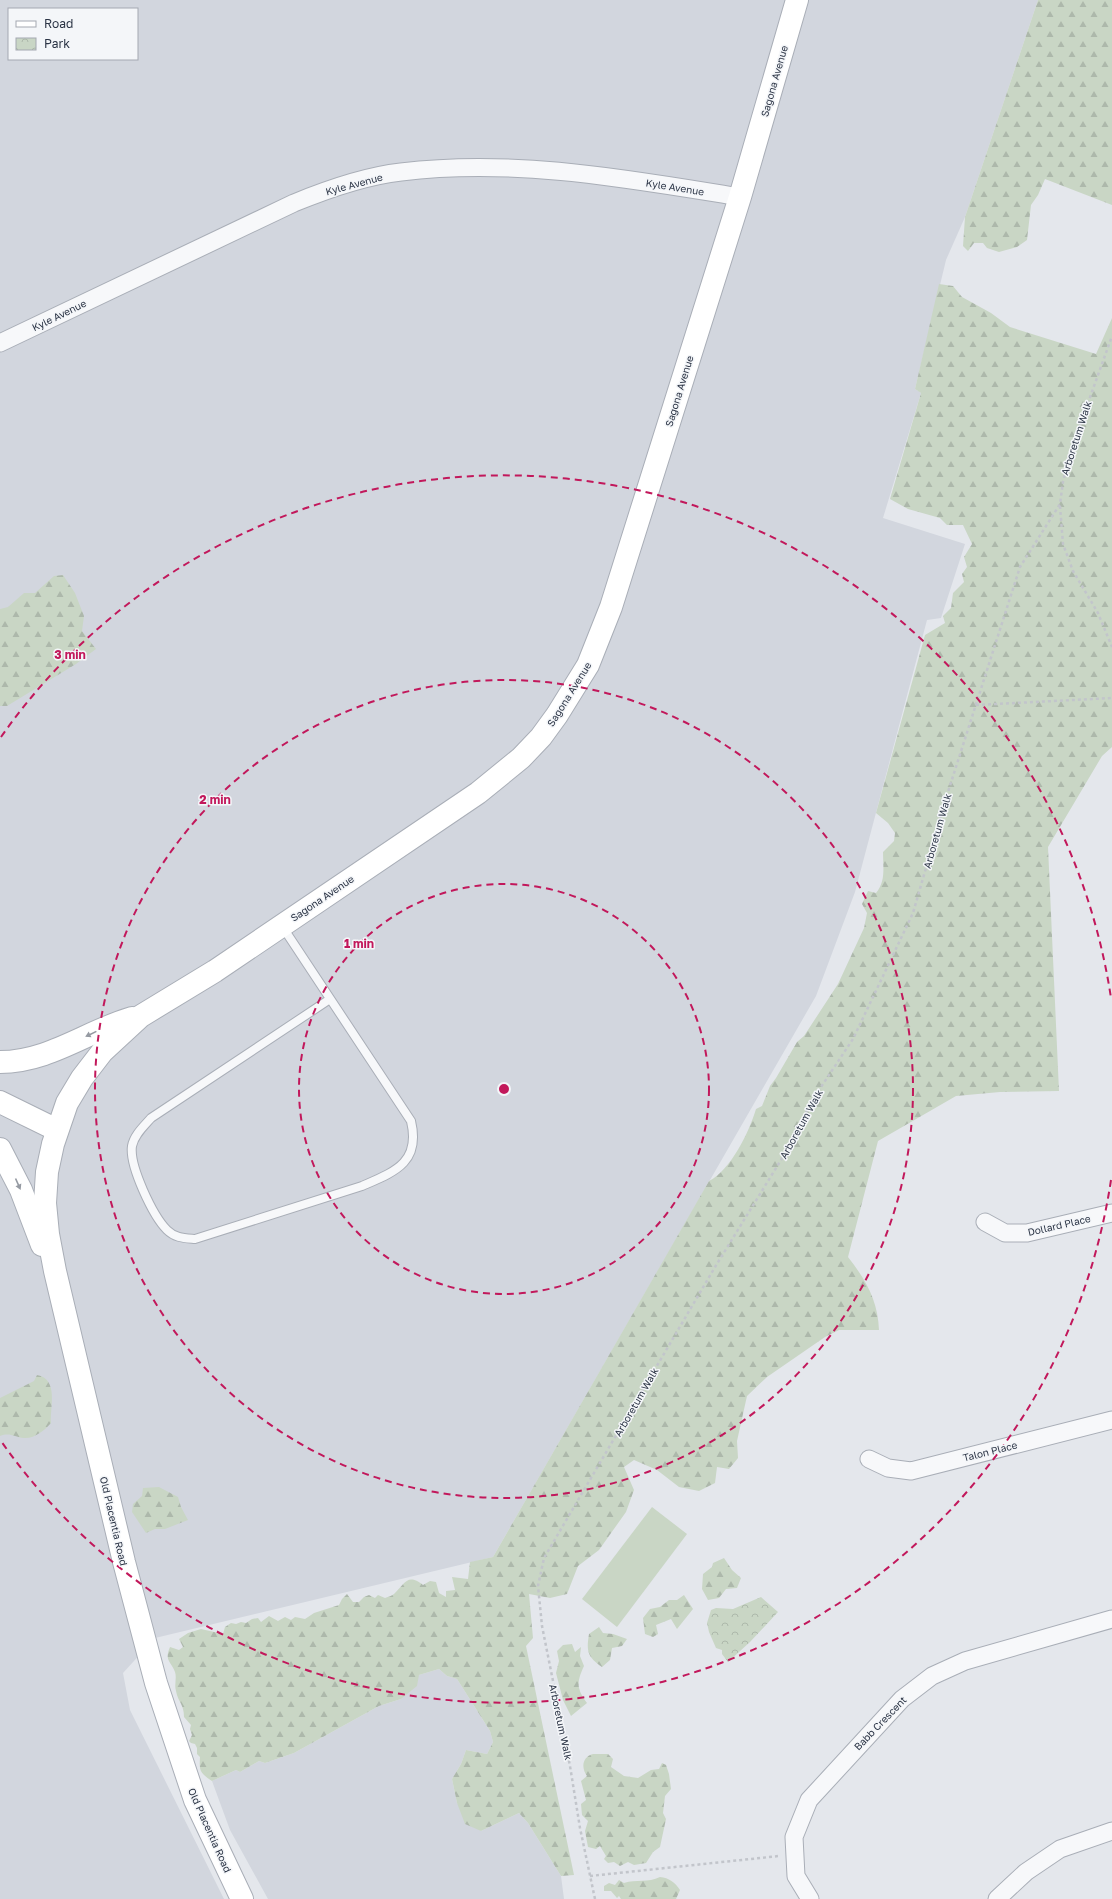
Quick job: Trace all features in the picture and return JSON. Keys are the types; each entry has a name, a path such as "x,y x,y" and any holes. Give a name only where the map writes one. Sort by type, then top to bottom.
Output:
{"main road":[{"name":"Sagona Avenue","path":"57,1130 67,1103 91,1065 114,1039 141,1016 282,926 478,793 522,758 541,737 557,715 588,665 611,607 740,197 797,0"},
{"path":"0,1062 19,1061 43,1056 102,1028 141,1016"},
{"path":"0,1102 28,1118 57,1130"},
{"name":"Old Placentia Road","path":"57,1130 48,1172 46,1203 48,1234 55,1271 122,1554 156,1683 195,1800 242,1899"},
{"path":"0,1149 14,1176 44,1251 55,1271"}],"street":[{"name":"Kyle Avenue","path":"0,343 288,206 340,186 400,172 464,167 507,167 598,176 740,197"},
{"name":"Dollard Place","path":"985,1222 1005,1233 1027,1233 1112,1212"},
{"name":"Talon Place","path":"869,1459 888,1468 911,1471 1112,1420"},
{"name":"Babb Crescent","path":"810,1899 796,1876 794,1855 794,1836 809,1800 894,1706 911,1691 942,1671 965,1661 1112,1619"},
{"path":"997,1899 1026,1872 1060,1850 1112,1832"}],"lane":[{"path":"282,926 411,1121 415,1136 411,1153 402,1165 388,1175 362,1186 195,1239 178,1238 167,1230 156,1213 135,1172 131,1156 133,1144 139,1131 151,1118 330,999"}],"path":[{"name":"Arboretum Walk","path":"595,1899 544,1639 538,1597 540,1568 550,1545 715,1266 781,1160 813,1099 853,1039 913,913 947,795 1020,567 1060,504 1063,482 1070,453 1112,336"},
{"path":"1060,504 1063,544 1073,571 1098,612 1112,647"},
{"path":"976,705 1112,698"},
{"path":"590,1876 794,1855"}],"shaded area":[{"path":"0,0 1038,0 965,217 946,260 915,389 921,393 883,518 965,544 941,618 927,620 855,892 816,996 493,1557 155,1638 123,1673 130,1710 224,1899 0,1899"},
{"path":"439,1669 447,1676 457,1679 490,1731 493,1742 487,1754 466,1750 461,1764 452,1779 457,1803 481,1831 519,1813 528,1823 561,1876 564,1899 268,1899 230,1830 212,1781 236,1770 240,1772 259,1761 265,1763 294,1753 379,1706 401,1699 419,1675"}],"green space":[{"path":"1038,0 1112,0 1112,205 1045,179 1038,195 1031,205 1027,240 1017,247 999,252 987,248 983,243 974,243 968,251 963,246 965,217"},
{"path":"939,284 953,286 962,297 991,313 1010,327 1096,354 1112,318 1112,747 1102,756 1048,847 1059,1091 1000,1092 956,1096 878,1141 848,1257 870,1291 876,1310 879,1330 839,1330 825,1337 767,1377 747,1396 737,1441 738,1458 729,1469 717,1467 715,1483 699,1491 679,1487 657,1470 634,1460 624,1467 634,1490 626,1512 599,1550 578,1566 567,1594 550,1598 529,1594 533,1638 526,1646 574,1875 561,1876 528,1823 519,1813 481,1831 465,1824 457,1803 452,1779 461,1764 466,1750 487,1754 493,1742 490,1731 457,1679 447,1676 439,1669 419,1675 417,1686 401,1699 379,1706 294,1753 265,1763 259,1761 240,1772 236,1770 212,1781 201,1771 200,1757 197,1754 197,1748 195,1744 189,1741 192,1735 190,1729 191,1725 184,1717 183,1709 175,1689 175,1672 168,1658 170,1647 179,1650 183,1647 179,1639 188,1633 201,1629 223,1634 225,1627 231,1623 246,1623 252,1619 258,1618 261,1622 269,1616 278,1621 285,1617 291,1620 295,1617 305,1619 314,1613 339,1605 347,1594 353,1602 359,1602 364,1597 369,1595 375,1598 378,1595 385,1598 393,1595 406,1581 409,1580 418,1581 423,1585 430,1581 436,1582 439,1593 446,1597 446,1591 455,1590 452,1577 468,1579 470,1562 493,1557 709,1181 725,1168 738,1150 749,1128 756,1109 762,1106 770,1086 797,1042 804,1036 838,984 864,928 867,913 862,904 868,891 876,893 879,888 883,879 883,852 894,841 895,833 888,823 876,813 925,635 945,623 943,616 951,608 953,593 964,582 962,574 967,567 964,557 972,544 963,525 947,525 940,518 908,509 890,499 921,393 915,389"},
{"path":"63,575 75,593 84,616 82,631 96,649 76,664 7,706 0,706 0,609 8,607 24,593 35,593 54,576"},
{"path":"37,1375 44,1378 51,1388 51,1423 32,1437 24,1438 7,1434 0,1436 0,1398 34,1381"},
{"path":"159,1487 178,1497 181,1507 188,1520 165,1529 155,1529 146,1533 132,1512 133,1504 142,1496 143,1488"},
{"path":"652,1507 687,1534 617,1627 582,1599"},
{"path":"724,1558 732,1570 741,1578 737,1588 726,1589 719,1598 708,1600 702,1589 703,1574 712,1567 713,1563"},
{"path":"684,1595 693,1609 677,1629 671,1619 656,1625 658,1634 653,1637 645,1634 643,1618 650,1609 660,1607 669,1600 677,1600"},
{"path":"761,1597 778,1612 750,1642 728,1662 722,1654 722,1650 716,1648 709,1632 707,1623 711,1610 716,1608 733,1609"},
{"path":"599,1627 603,1633 613,1634 627,1639 622,1646 612,1648 610,1660 602,1667 591,1657 588,1650 589,1634"},
{"path":"572,1644 575,1652 581,1647 580,1656 584,1666 579,1681 579,1686 581,1694 587,1703 571,1716 563,1700 556,1673 559,1661 557,1651 563,1645"},
{"path":"608,1754 613,1759 611,1767 624,1776 638,1778 651,1770 659,1769 662,1763 666,1765 671,1789 665,1796 663,1813 666,1819 660,1847 653,1852 646,1863 634,1865 628,1862 620,1866 614,1862 608,1863 604,1859 606,1856 600,1846 596,1849 588,1847 585,1831 588,1821 582,1815 581,1804 586,1800 581,1781 587,1776 583,1766 585,1760 589,1755"},
{"path":"660,1877 669,1879 678,1887 680,1890 676,1899 621,1899 619,1896 617,1898 611,1891 604,1891 604,1886 609,1883 615,1885 619,1880 624,1883 651,1880"}]}
